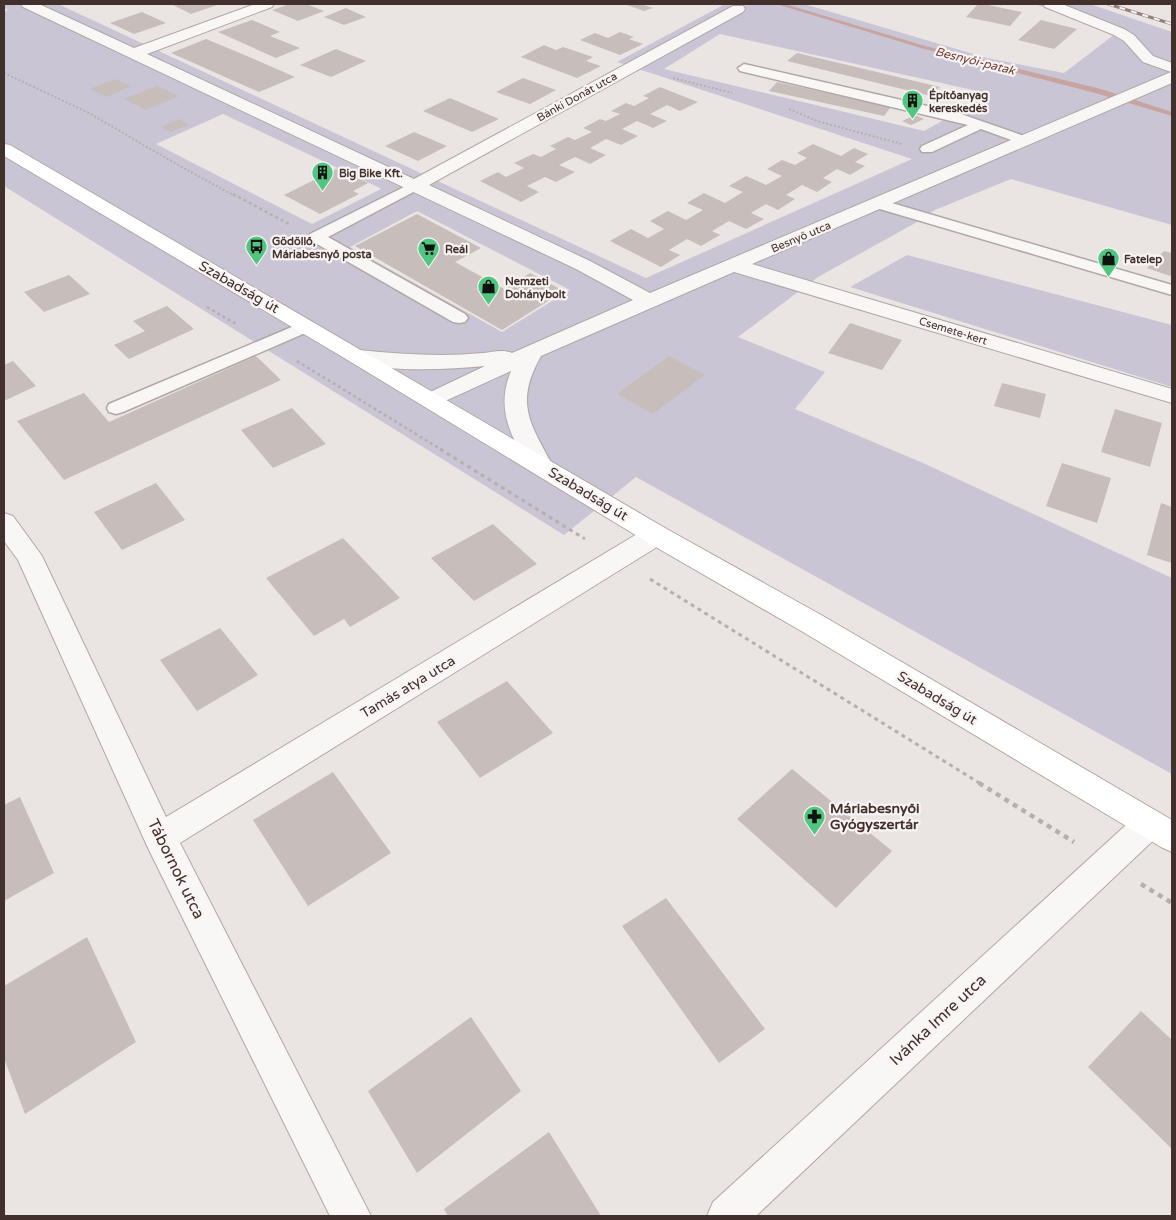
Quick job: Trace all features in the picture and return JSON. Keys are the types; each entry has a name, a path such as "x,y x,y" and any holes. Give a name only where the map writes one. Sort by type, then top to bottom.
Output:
{"main road":[{"name":"Szabadság út","path":"4,150 432,400 656,536 813,624 1161,830"}],"street":[{"path":"28,4 416,185 583,265 649,301"},
{"path":"133,54 267,4"},
{"path":"1050,4 1119,32 1129,38 1148,59 1172,68"},
{"name":"Bánki Donát utca","path":"416,185 738,9"},
{"name":"Besnyő utca","path":"432,400 533,352 649,301 1172,77"},
{"name":"Csemete-kert","path":"734,266 1172,396"},
{"path":"359,357 404,362 449,363 533,352"},
{"path":"533,352 521,370 515,385 515,403 520,428 540,464"},
{"name":"Tábornok utca","path":"4,522 29,556 160,838 351,1216"},
{"name":"Tamás atya utca","path":"160,838 656,536"},
{"name":"Ivánka Imre utca","path":"727,1216 1161,830"}],"lane":[{"path":"744,68 953,116 1025,141"},
{"path":"927,149 980,124"},
{"path":"316,237 416,185"},
{"path":"878,204 1172,289"},
{"path":"316,237 459,318"},
{"path":"116,408 306,326"}],"path":[{"path":"632,66 735,94"},
{"path":"4,73 89,113 178,165 316,237"},
{"path":"785,108 820,122 891,142 927,149"}],"shaded area":[{"path":"4,4 58,4 646,278 912,159 617,62 725,4 804,4 987,58 1064,73 1115,34 1035,4 1090,4 1172,32 1172,225 1011,179 935,210 818,277 738,337 825,372 795,409 923,463 1172,578 1172,774 636,477 564,535 4,186 4,12 8,10 4,8","holes":["720,34 991,94 924,131 664,69","223,114 381,189 312,224 156,144","417,211 570,290 502,332 350,247"]},
{"path":"907,255 1172,325 1172,387 850,287"}],"building":[{"path":"171,4 220,4 191,14"},
{"path":"290,4 306,4 324,11 298,21 272,10"},
{"path":"624,4 641,4 653,8 644,11"},
{"path":"978,4 1022,12 1010,26 966,17"},
{"path":"346,8 366,17 344,25 324,17"},
{"path":"142,12 166,23 134,34 110,23"},
{"path":"252,20 280,32 270,36 300,48 276,58 218,32"},
{"path":"1041,20 1077,29 1054,49 1018,40"},
{"path":"620,32 634,37 629,39 643,44 620,55 580,40 595,33 608,38"},
{"path":"206,39 295,77 259,92 171,53"},
{"path":"544,45 556,50 563,47 593,57 586,61 601,66 577,78 521,57"},
{"path":"336,49 366,61 331,77 300,65"},
{"path":"797,53 940,87 931,96 787,61"},
{"path":"523,78 556,90 530,104 496,92"},
{"path":"115,79 131,86 107,97 90,89"},
{"path":"777,82 891,107 884,116 769,91"},
{"path":"157,86 179,96 146,110 124,99"},
{"path":"660,87 698,102 680,111 667,105 650,114 667,121 653,128 637,121 622,129 638,136 621,145 606,139 590,148 606,155 590,164 575,157 559,165 575,172 556,182 545,177 527,186 539,192 521,202 480,181 498,172 506,177 524,168 514,163 533,154 541,157 556,149 550,146 568,137 575,140 592,132 583,128 600,119 606,121 620,114 611,111 626,103 634,106 649,98 643,96"},
{"path":"450,98 499,119 472,132 423,111"},
{"name":"Építőanyag kereskedés","path":"915,115 924,119 911,125 902,121"},
{"path":"179,119 189,125 170,132 161,127"},
{"path":"414,132 447,146 418,161 385,146"},
{"path":"813,144 841,156 854,148 868,154 855,162 865,166 850,175 837,169 823,178 832,182 817,192 802,185 786,195 795,199 778,210 766,204 751,213 764,219 746,229 729,221 712,231 720,235 701,246 687,239 669,250 680,255 661,267 610,241 631,229 648,238 664,229 650,221 668,211 686,220 703,210 687,203 704,193 725,203 743,192 729,186 746,176 766,185 782,176 767,169 782,160 795,165 807,158 797,153"},
{"name":"Big Bike Kft.","path":"338,168 368,183 353,191 359,194 320,214 284,195"},
{"name":"Reál","path":"417,214 481,248 455,262 504,289 530,273 564,291 502,330 355,246"},
{"path":"1164,251 1172,253 1172,274 1170,276 1147,268"},
{"path":"69,275 90,294 44,312 24,292"},
{"path":"167,306 194,329 129,359 114,345 145,331 133,321"},
{"path":"850,323 902,340 882,370 828,353"},
{"path":"256,356 281,380 64,480 17,421 84,393 109,422"},
{"path":"669,356 705,375 653,414 617,394"},
{"path":"13,361 36,386 4,401 4,365"},
{"path":"1002,383 1046,394 1040,418 994,406"},
{"path":"292,408 326,444 273,468 241,430"},
{"path":"1115,409 1162,423 1150,467 1101,452"},
{"path":"1062,463 1111,478 1097,523 1046,506"},
{"path":"156,483 185,520 122,550 94,512"},
{"path":"1161,503 1172,507 1172,563 1147,555"},
{"path":"493,524 537,564 474,601 431,558"},
{"path":"343,538 400,598 350,627 344,619 314,636 266,578"},
{"path":"220,628 258,675 197,711 160,660"},
{"path":"507,681 553,733 480,778 437,722"},
{"name":"Máriabesnyői Gyógyszertár","path":"792,769 892,851 836,908 737,819"},
{"path":"333,772 391,853 308,906 253,820"},
{"path":"20,797 54,873 4,901 4,805"},
{"path":"666,898 765,1029 719,1063 622,926"},
{"path":"87,937 136,1042 25,1114 4,1058 4,986"},
{"path":"1141,1011 1172,1040 1172,1149 1088,1067"},
{"path":"471,1017 521,1091 417,1173 368,1091"},
{"path":"549,1132 601,1216 448,1216 444,1209"}],"waterway":[{"name":"Besnyői-patak","path":"779,4 923,47 1098,91 1172,114"}],"railway":[{"path":"1108,4 1172,24"}],"place":[{"name":"Építőanyag kereskedés","path":"913,120"},
{"name":"Big Bike Kft.","path":"323,192"},
{"name":"Gödöllő, Máriabesnyő posta","path":"256,266"},
{"name":"Reál","path":"429,268"},
{"name":"Fatelep","path":"1108,278"},
{"name":"Nemzeti Dohánybolt","path":"489,306"},
{"name":"Máriabesnyői Gyógyszertár","path":"814,835"}]}
